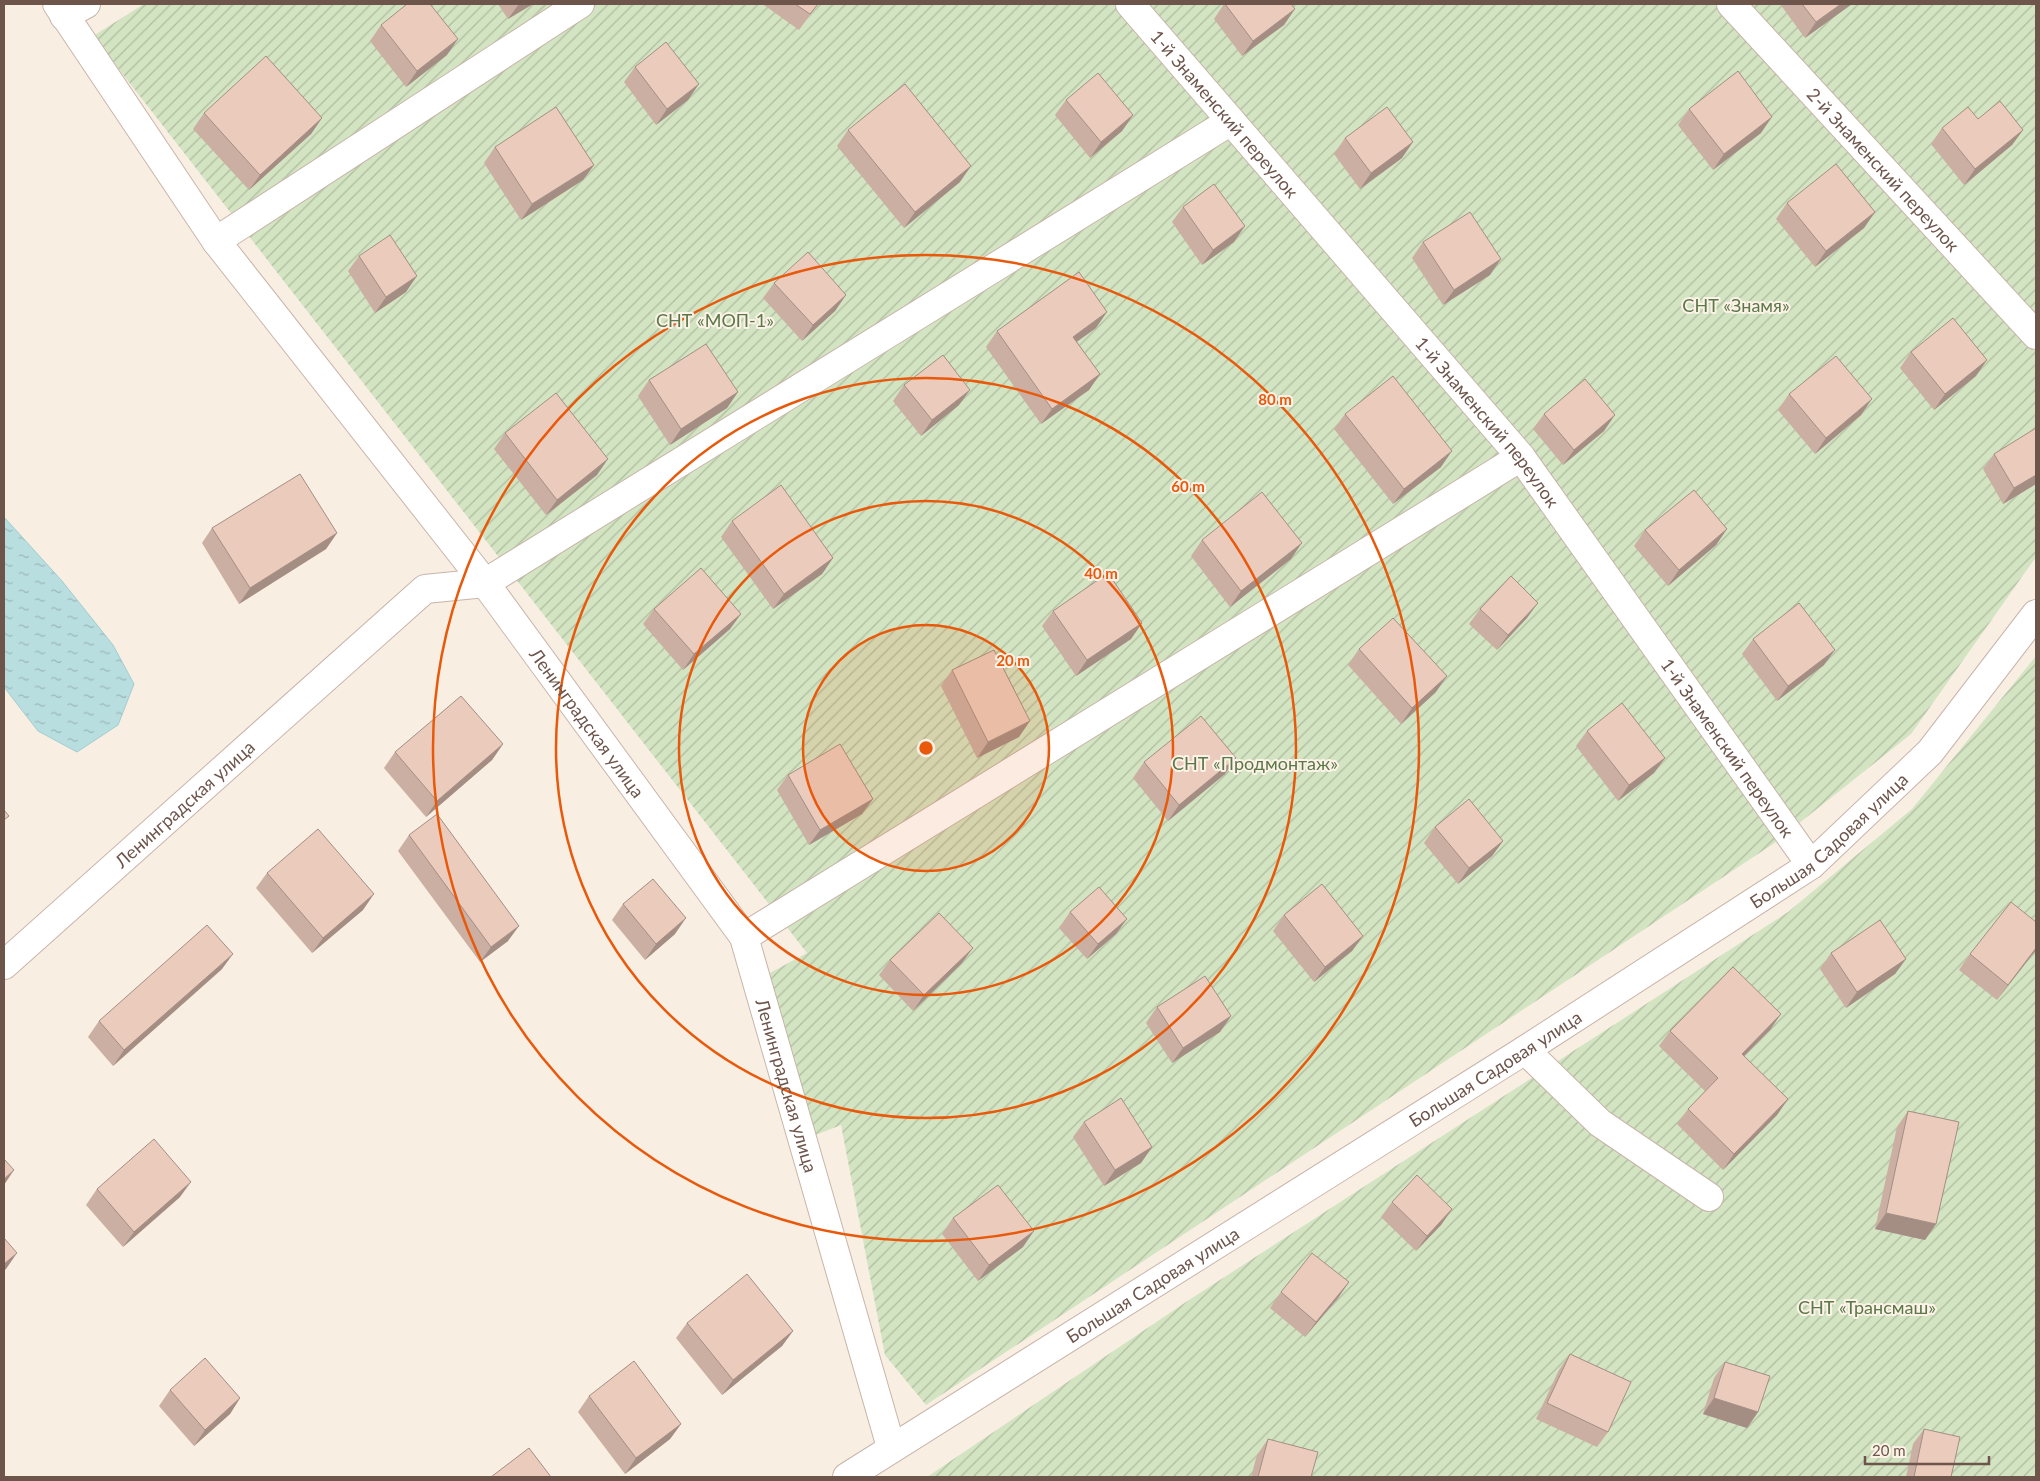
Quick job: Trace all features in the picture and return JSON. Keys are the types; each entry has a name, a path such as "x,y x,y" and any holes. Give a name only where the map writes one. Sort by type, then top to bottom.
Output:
{"street":[{"path":"216,241 580,4"},
{"name":"1-й Знаменский переулок","path":"1130,4 1521,457 1811,865"},
{"name":"2-й Знаменский переулок","path":"1731,4 2036,335"},
{"path":"69,8 216,241 485,583 1231,121"},
{"path":"744,937 1521,457"},
{"name":"Ленинградская улица","path":"4,965 425,589 485,583 744,937 891,1447"},
{"name":"Большая Садовая улица","path":"847,1477 891,1447 1525,1050 1811,865 1930,752 2036,614"},
{"path":"1525,1050 1600,1123 1709,1197"}],"green space":[{"path":"144,4 2036,4 2036,557 1911,734 1773,844 926,1405 885,1355 841,1125 813,1136 768,974 807,953 93,36"},
{"name":"СНТ «Трансмаш»","path":"2036,656 2036,1477 927,1477 1186,1302 1788,912 1912,809"}],"water":[{"path":"4,517 62,581 113,645 134,684 118,725 77,752 38,731 4,687"}],"building":[{"path":"407,4 430,4 458,39 417,71 381,25"},
{"path":"795,4 818,4 810,14"},
{"path":"1225,4 1291,4 1295,9 1253,41"},
{"path":"1802,4 1841,4 1816,22"},
{"path":"666,42 699,84 667,109 635,67"},
{"path":"266,56 322,118 260,175 204,113"},
{"path":"1738,71 1772,117 1724,154 1689,109"},
{"path":"1098,73 1133,115 1101,142 1066,100"},
{"path":"905,84 971,166 915,212 848,130"},
{"path":"2000,101 2023,130 1975,169 1942,128 1968,107 1978,119"},
{"path":"556,107 594,165 532,204 495,147"},
{"path":"1387,107 1413,142 1371,173 1345,138"},
{"path":"1836,164 1875,212 1826,251 1787,203"},
{"path":"1214,184 1245,226 1213,250 1183,207"},
{"path":"1470,212 1501,259 1454,290 1423,242"},
{"path":"390,235 417,276 386,297 359,256"},
{"path":"808,252 846,295 813,325 774,283"},
{"path":"1079,272 1107,312 1073,337 1100,374 1052,409 997,331"},
{"path":"1953,318 1987,360 1945,394 1911,352"},
{"path":"706,344 738,392 681,429 649,380"},
{"path":"943,355 970,390 932,420 904,385"},
{"path":"1836,356 1872,399 1826,438 1789,394"},
{"path":"1393,376 1452,451 1404,489 1345,414"},
{"path":"1585,379 1615,415 1574,450 1544,414"},
{"path":"556,393 608,459 557,500 505,433"},
{"path":"2036,428 2036,475 2014,488 1994,454"},
{"path":"300,474 337,533 250,588 212,528"},
{"path":"781,485 833,558 784,594 732,521"},
{"path":"1694,490 1727,529 1679,570 1645,530"},
{"path":"1262,492 1302,543 1241,591 1202,540"},
{"path":"701,568 741,614 694,654 654,609"},
{"path":"1108,573 1142,623 1087,660 1053,611"},
{"path":"1511,576 1538,603 1508,635 1480,609"},
{"path":"1799,603 1835,650 1788,686 1753,639"},
{"path":"1393,618 1447,676 1412,708 1359,649"},
{"path":"994,650 1030,721 988,742 952,670"},
{"path":"461,696 503,744 437,801 395,752"},
{"path":"1622,703 1665,758 1629,785 1587,731"},
{"path":"1201,716 1236,758 1179,805 1144,762"},
{"path":"840,744 873,799 820,830 788,775"},
{"path":"1469,799 1503,841 1469,868 1435,827"},
{"path":"4,810 9,816 4,820"},
{"path":"437,814 519,926 491,947 409,835"},
{"path":"318,829 374,894 323,938 267,873"},
{"path":"653,879 686,918 656,944 623,904"},
{"path":"1322,884 1363,936 1325,967 1284,915"},
{"path":"1099,887 1127,919 1098,944 1070,912"},
{"path":"2011,902 2036,922 2036,948 2008,985 1970,954"},
{"path":"939,913 973,948 924,995 890,960"},
{"path":"1880,920 1906,959 1857,992 1831,953"},
{"path":"207,925 233,954 124,1050 99,1021"},
{"path":"1733,967 1781,1014 1742,1054 1788,1099 1734,1154 1688,1109 1718,1078 1670,1031"},
{"path":"1205,976 1231,1016 1183,1048 1157,1007"},
{"path":"1121,1098 1152,1147 1115,1170 1084,1122"},
{"path":"1908,1111 1959,1122 1936,1224 1886,1213"},
{"path":"154,1139 191,1182 134,1232 97,1189"},
{"path":"4,1159 14,1170 4,1179"},
{"path":"1417,1175 1452,1209 1427,1236 1392,1202"},
{"path":"998,1185 1034,1231 989,1265 953,1218"},
{"path":"4,1238 17,1253 4,1264"},
{"path":"1312,1253 1349,1282 1316,1322 1281,1292"},
{"path":"747,1274 793,1331 733,1380 687,1323"},
{"path":"1570,1354 1631,1382 1608,1432 1547,1403"},
{"path":"205,1358 240,1398 205,1430 170,1390"},
{"path":"634,1361 681,1424 636,1458 589,1396"},
{"path":"1725,1362 1770,1376 1758,1412 1714,1398"},
{"path":"1924,1429 1960,1437 1951,1477 1914,1477"},
{"path":"1268,1439 1318,1452 1311,1477 1258,1477"},
{"path":"529,1448 551,1477 491,1477"}],"park label":[{"name":"СНТ «Знамя»","path":"1736,305"},
{"name":"СНТ «МОП-1»","path":"715,320"},
{"name":"СНТ «Продмонтаж»","path":"1255,763"}]}
